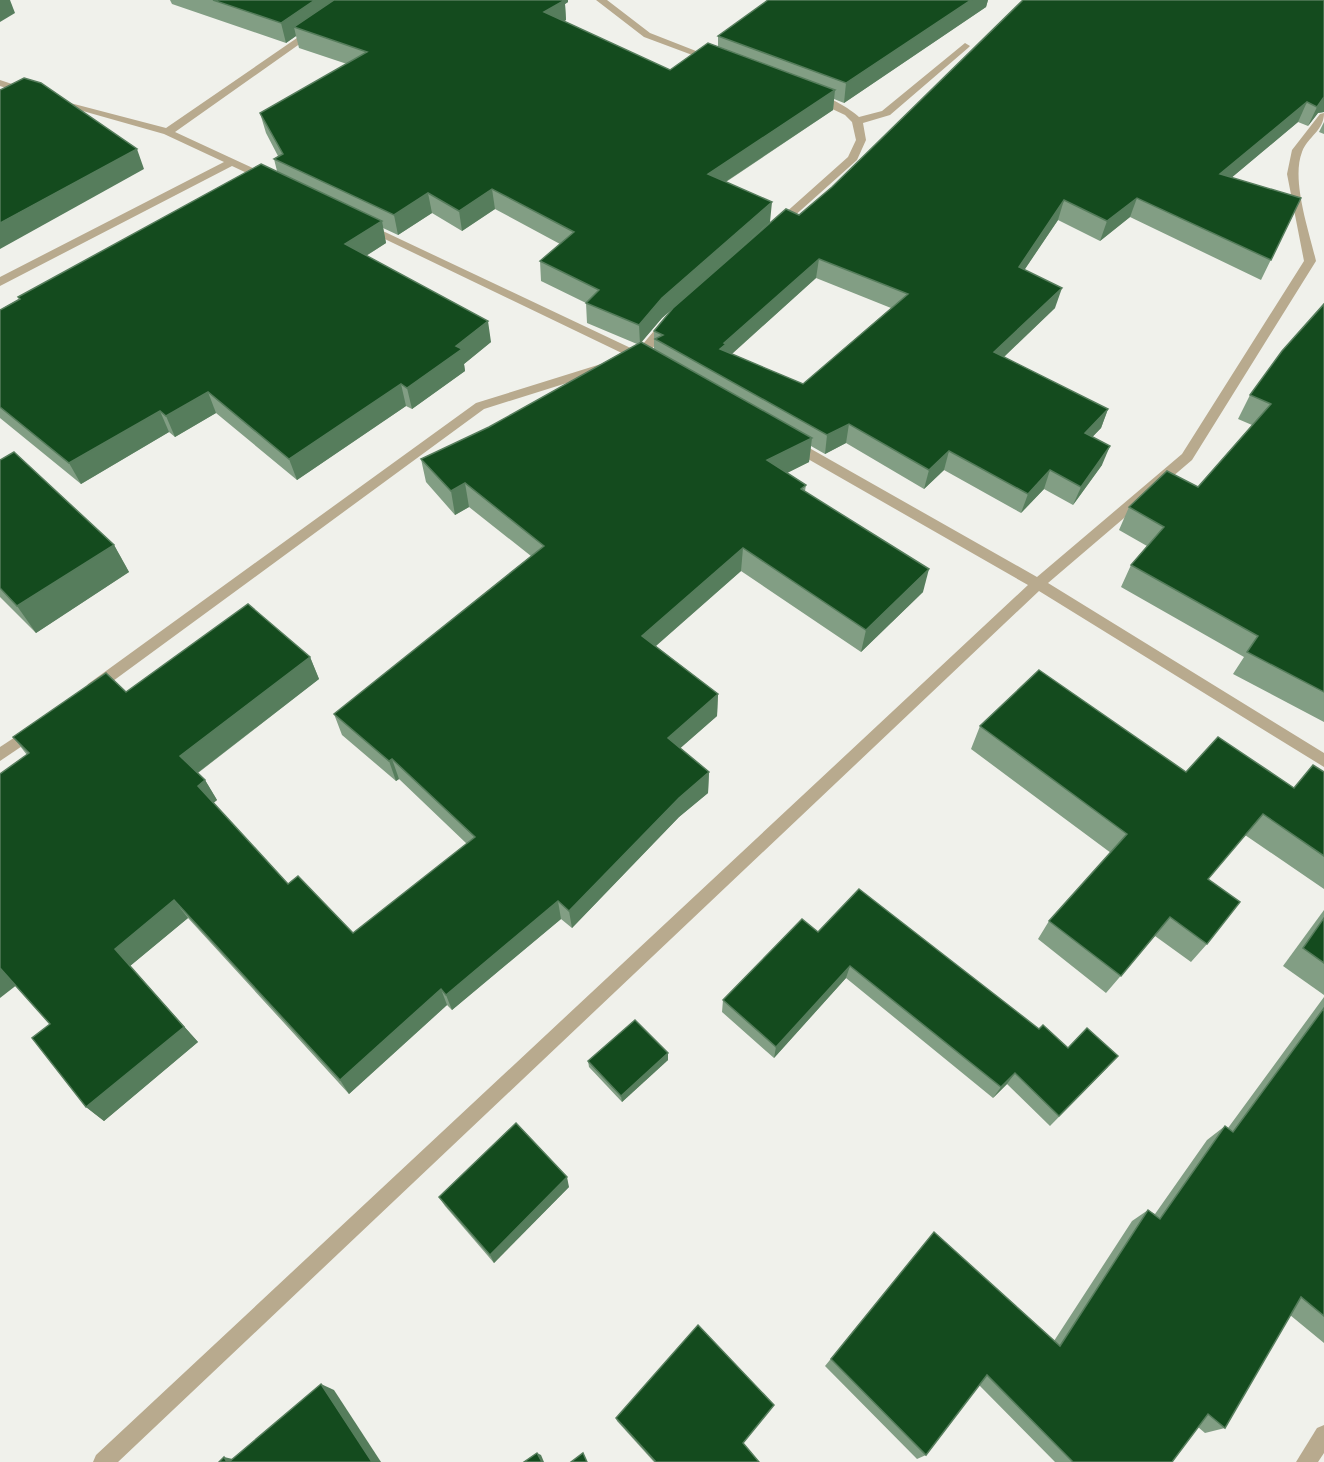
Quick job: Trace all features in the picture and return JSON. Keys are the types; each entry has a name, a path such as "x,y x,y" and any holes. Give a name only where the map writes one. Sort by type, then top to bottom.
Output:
{"street":[{"path":"601,0 646,35 724,64"},
{"path":"168,132 320,26"},
{"path":"857,121 886,113 965,46"},
{"path":"0,83 168,132 285,187"},
{"path":"765,237 853,158 861,140 857,121 838,106 802,93"},
{"path":"104,1462 1038,584 1187,457 1310,261 1292,174 1297,150 1324,116"},
{"path":"0,282 232,162"},
{"path":"360,223 659,368"},
{"path":"77,699 480,406 639,357 676,315"},
{"path":"782,438 1038,584 1324,761"},
{"path":"0,755 48,720"},
{"path":"1306,1462 1324,1435"}],"building":[{"path":"213,0 315,0 281,23"},
{"path":"334,0 565,0 544,12 670,70 708,43 835,90 708,174 772,202 662,298 639,325 586,303 599,290 540,261 574,232 492,189 459,211 428,193 394,215 274,159 283,154 260,113 367,52 294,27"},
{"path":"768,0 971,0 846,83 718,36"},
{"path":"1023,0 1324,0 1324,97 1317,107 1307,102 1220,174 1301,198 1271,260 1137,198 1107,221 1064,200 1019,267 1062,288 994,352 1108,409 1085,433 1110,446 1081,487 1050,470 1028,494 949,451 929,470 849,424 827,435 655,339 663,335 654,331 673,308 786,209 799,215 832,187","holes":["819,259 908,294 803,384 720,349"]},
{"path":"24,78 41,83 137,149 0,223 0,90"},
{"path":"261,164 382,221 345,244 488,321 456,346 462,349 407,388 401,384 289,459 208,392 166,416 160,411 69,463 0,407 0,310 20,299 18,297"},
{"path":"1324,304 1324,692 1247,652 1258,636 1131,565 1164,527 1129,507 1167,471 1198,487 1271,404 1250,395 1282,351"},
{"path":"641,342 812,438 767,460 806,485 801,489 929,569 866,630 743,548 642,636 718,694 668,738 709,772 679,798 569,911 558,901 446,995 441,989 340,1080 174,900 115,949 184,1027 86,1107 32,1038 50,1024 0,968 0,774 29,753 13,737 106,673 126,692 248,604 310,657 180,756 205,780 198,786 288,884 298,876 353,933 475,837 392,759 389,761 334,714 544,546 465,483 451,491 421,459 489,427"},
{"path":"14,452 114,545 17,606 0,588 0,460"},
{"path":"1039,670 1186,772 1218,737 1294,788 1313,765 1324,772 1324,856 1263,814 1208,879 1240,902 1207,944 1170,917 1121,976 1049,921 1127,834 980,726"},
{"path":"859,889 1039,1029 1043,1025 1068,1048 1087,1028 1118,1056 1059,1116 1015,1073 1001,1087 850,966 776,1047 723,1000 802,919 818,932"},
{"path":"1324,918 1324,963 1303,948"},
{"path":"1324,1008 1324,1316 1301,1297 1225,1428 1208,1414 1172,1462 1073,1462 987,1375 926,1455 831,1359 934,1232 1060,1346 1148,1210 1160,1219 1225,1126 1233,1132"},
{"path":"635,1020 668,1053 621,1096 588,1061"},
{"path":"516,1123 567,1177 490,1255 439,1197"},
{"path":"698,1325 774,1405 743,1443 759,1462 656,1462 616,1418"},
{"path":"321,1384 372,1462 229,1462"},
{"path":"537,1453 542,1462 524,1462"},
{"path":"583,1453 587,1462 571,1462"}]}
